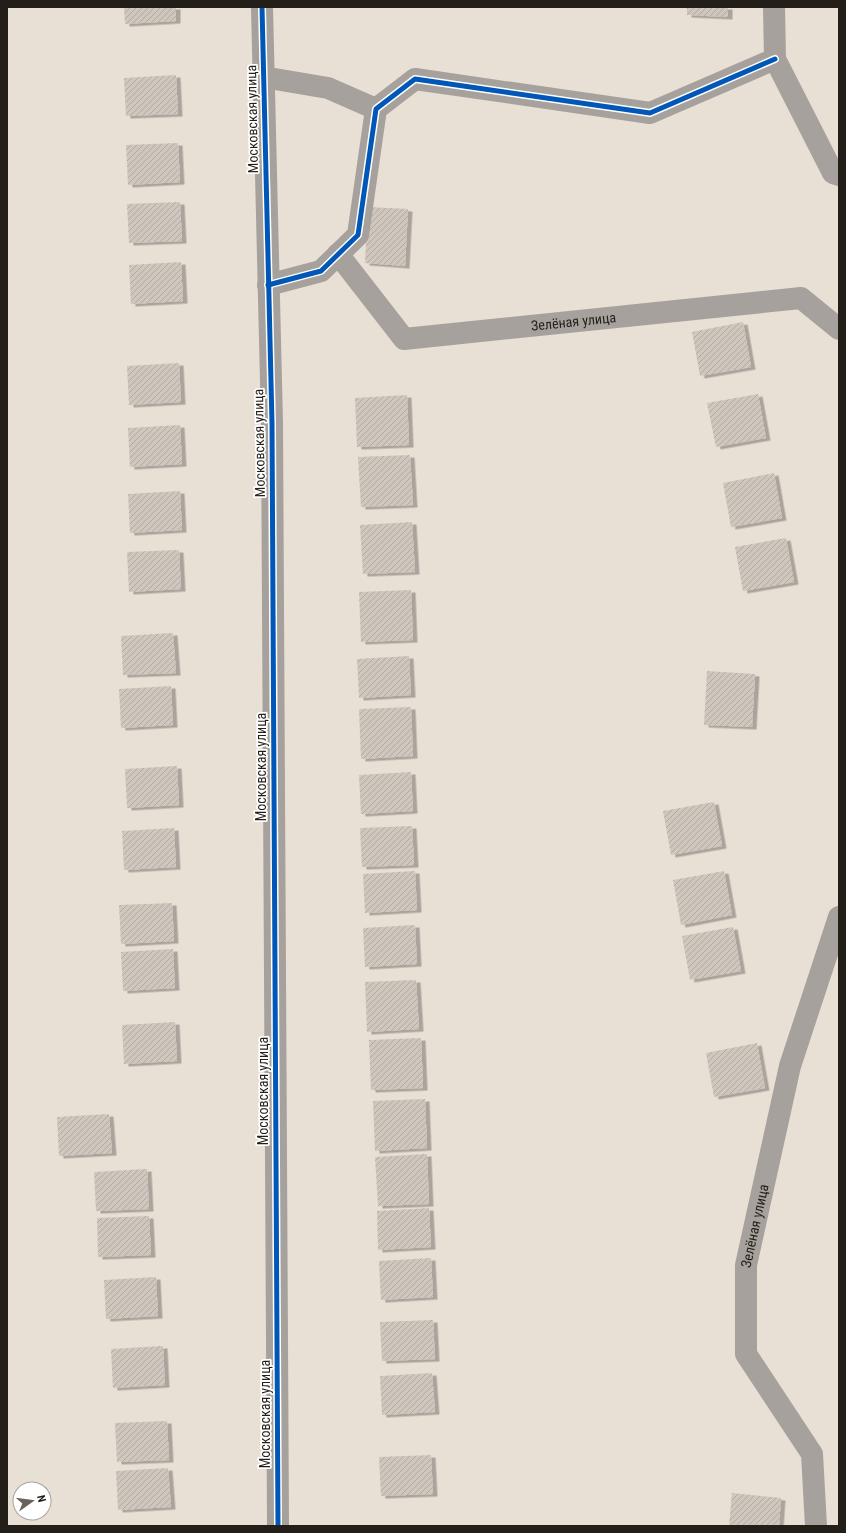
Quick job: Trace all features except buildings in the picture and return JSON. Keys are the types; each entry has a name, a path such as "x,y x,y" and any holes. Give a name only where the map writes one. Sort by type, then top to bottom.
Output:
{"street":[{"name":"Московская улица","path":"262,7 272,431 278,1526"},
{"path":"774,7 775,59 834,173 839,175"},
{"path":"268,285 321,271 358,235 376,108 415,79 650,113 775,59"},
{"path":"263,78 328,88 376,108"},
{"name":"Зелёная улица","path":"338,254 404,339 801,298 839,329"},
{"name":"Зелёная улица","path":"816,1526 812,1454 746,1354 746,1265 790,1066 839,917"}],"cycle path":[{"path":"262,7 272,423 278,1526"},
{"path":"268,285 321,271 358,235 376,109 415,79 650,113 775,59"}]}
